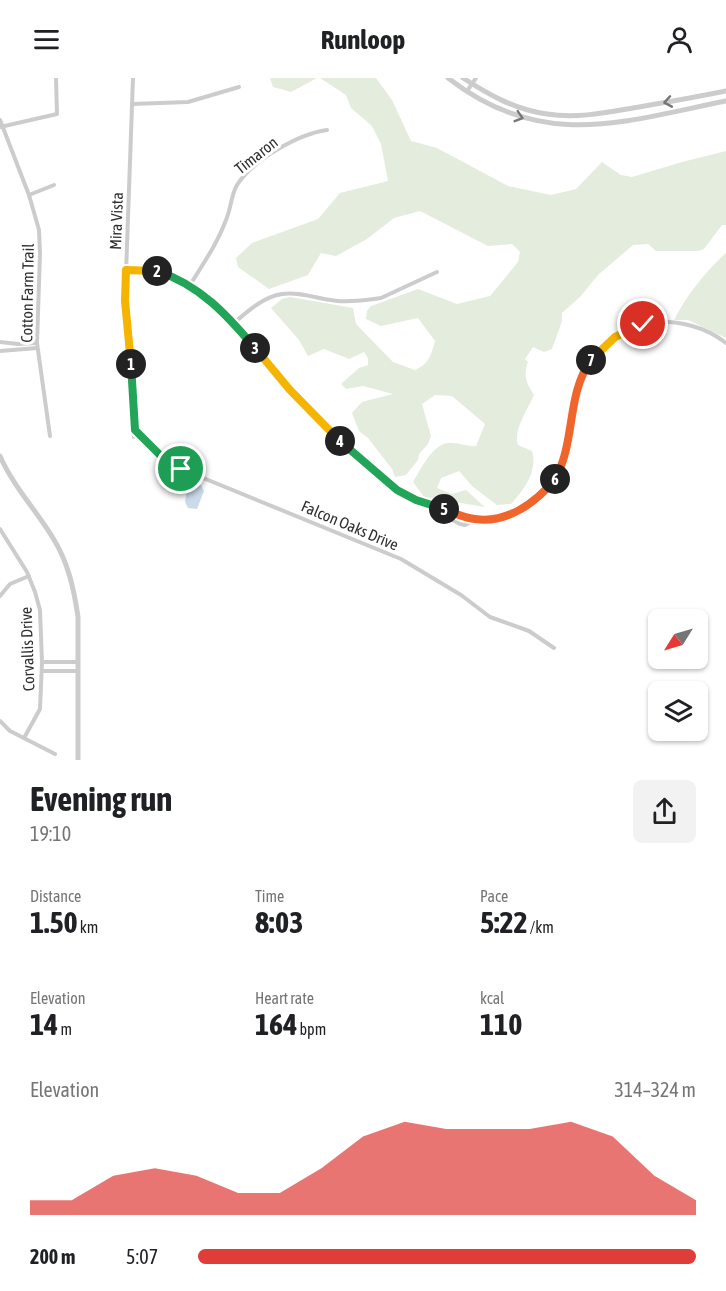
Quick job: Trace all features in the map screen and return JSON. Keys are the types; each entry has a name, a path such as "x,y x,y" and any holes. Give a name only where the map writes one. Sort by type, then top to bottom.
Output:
{"street":[{"path":"1,127 57,114 56,78"},
{"name":"Mira Vista","path":"133,78 125,301 134,437"},
{"path":"448,78 466,92 504,112 547,124 570,126 627,120 726,101"},
{"path":"463,78 474,81 493,97 548,115 581,116 726,91"},
{"path":"466,92 474,81"},
{"path":"132,104 188,102 239,87"},
{"name":"Cotton Farm Trail","path":"0,120 37,221 40,241 37,345 50,436"},
{"name":"Timaron","path":"190,285 222,229 235,188 241,180 276,150 316,131 327,130"},
{"path":"29,195 54,185"},
{"path":"126,270 151,270 190,285 212,301 234,323 290,390 337,439 397,490 465,525 476,520 499,518 515,513 532,502 555,480 566,452 580,378 591,360 615,337 643,324 666,322 699,328 726,343"},
{"path":"234,323 264,300 281,294 291,293 339,301 371,300 381,298 437,272"},
{"path":"0,342 37,345"},
{"path":"0,351 37,345"},
{"name":"Falcon Oaks Drive","path":"135,430 170,464 400,559 461,595 490,617 529,631 554,648"},
{"path":"0,456 14,482 53,538 65,562 75,596 78,617 78,760"},
{"path":"416,500 476,520"},
{"name":"Corvallis Drive","path":"0,529 29,576 40,610 42,662 40,709 24,738"},
{"path":"0,596 10,584 29,576"},
{"path":"42,662 78,662"},
{"path":"42,671 78,671"},
{"path":"0,721 10,731 55,754"}],"shaded area":[{"path":"270,78 317,78 291,92 273,87"},
{"path":"320,78 376,78 392,100 411,141 437,148 508,186 551,195 576,189 602,162 621,175 632,177 726,151 726,225 722,225 704,249 656,251 648,244 633,245 599,274 580,297 562,313 562,321 552,349 544,352 533,347 525,359 528,362 526,379 534,395 519,426 517,439 518,445 532,451 533,466 529,480 511,504 497,505 472,486 459,471 441,478 437,488 452,494 466,490 485,507 424,497 413,482 428,458 442,445 452,443 476,446 485,424 452,396 435,395 422,404 431,436 428,444 419,454 418,460 406,475 395,477 392,469 368,438 359,431 352,413 362,402 393,394 363,386 346,389 341,384 359,368 368,365 368,358 364,352 349,359 324,349 308,356 299,340 271,308 282,299 290,297 353,308 356,324 393,362 415,370 420,368 431,355 435,341 418,318 381,326 366,319 367,311 371,306 418,289 457,304 490,296 518,262 520,252 512,244 488,246 420,211 394,218 367,239 336,256 321,253 308,275 269,289 238,267 236,258 252,243 318,219 340,193 388,181 381,144 372,126 351,108 346,95"},
{"path":"726,253 726,338 688,320 674,320 697,284"}],"water":[{"path":"194,482 201,485 204,491 197,509 188,508 185,502 188,483"}],"route":[{"path":"181,469 164,459 135,430 125,301 126,270 160,272 190,285 234,323 290,390 337,439 364,460 390,485 416,500 476,520 499,518 515,513 532,502 555,480 564,459 578,384 584,371 606,344 624,332 643,324"}]}
